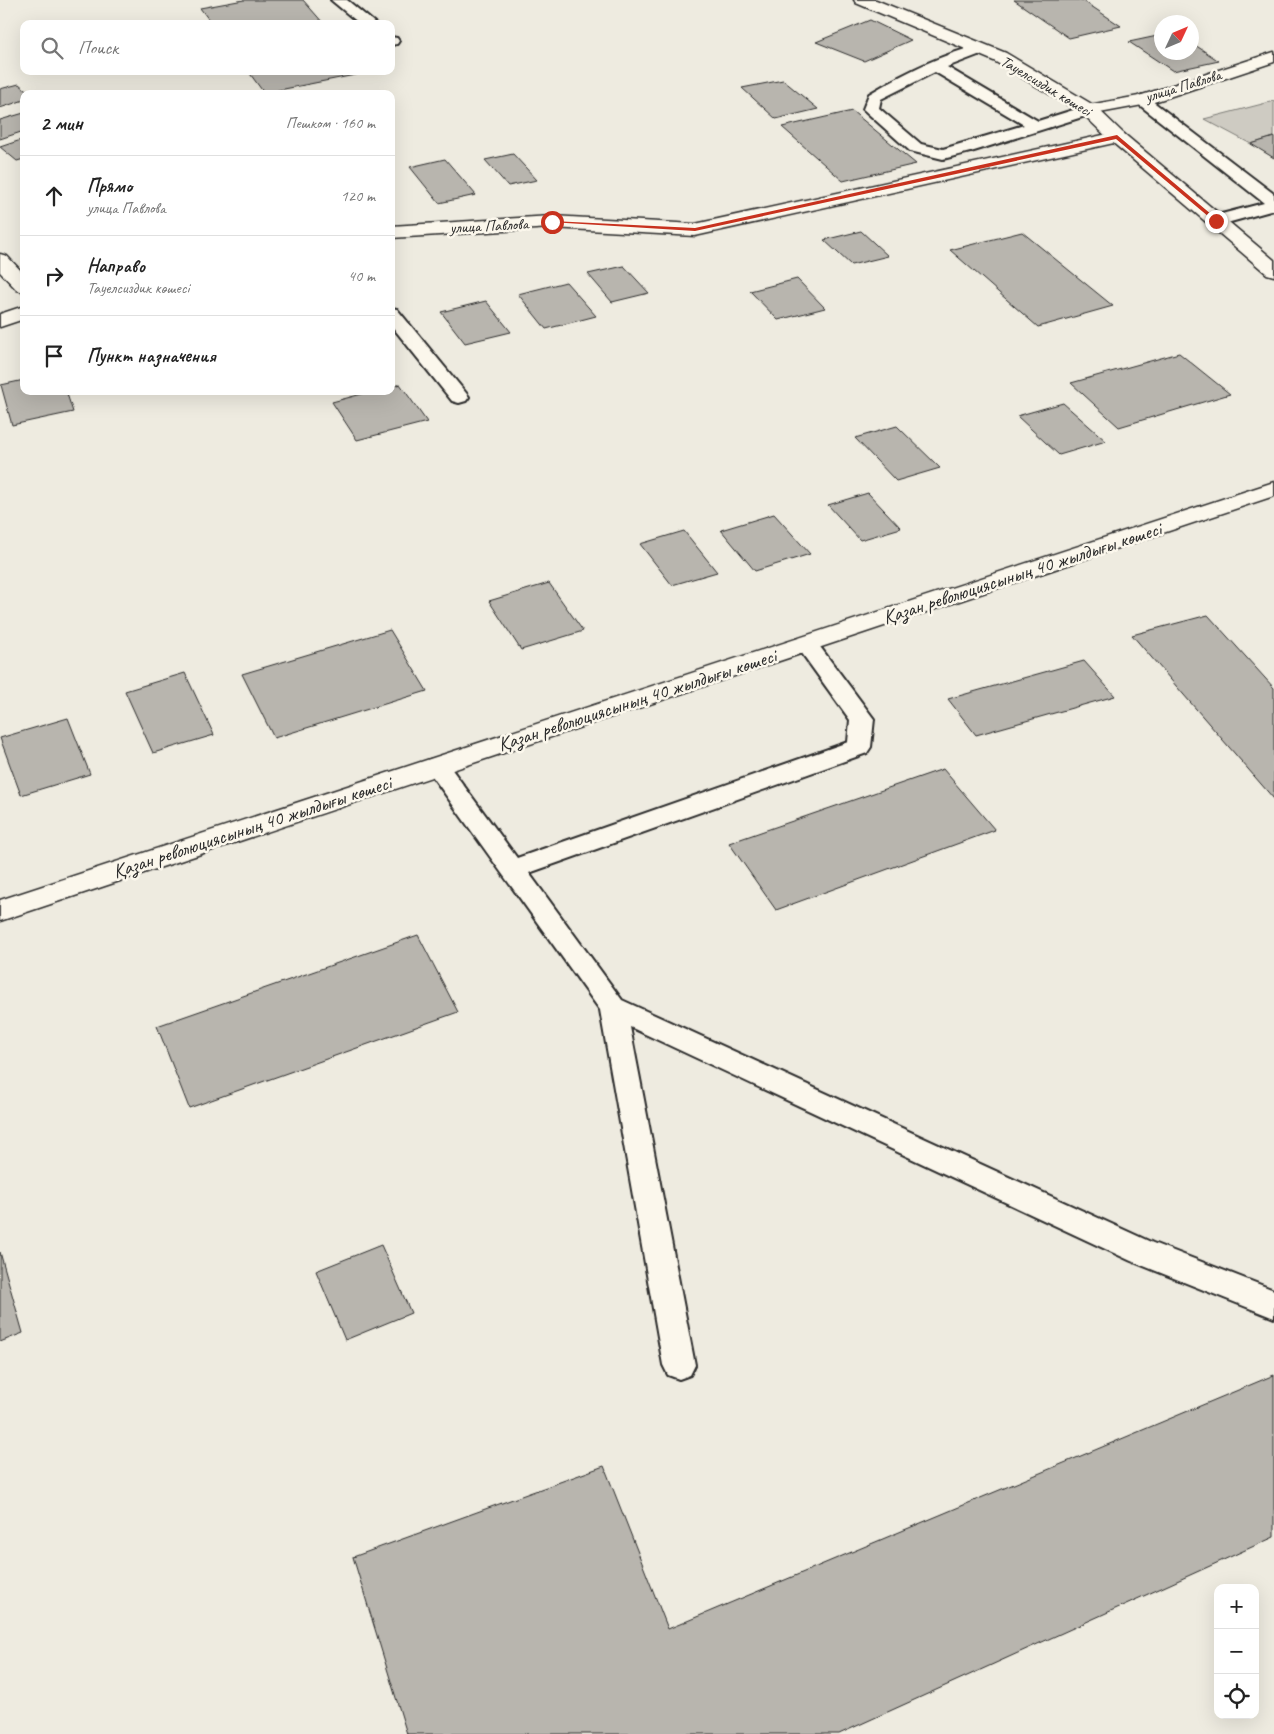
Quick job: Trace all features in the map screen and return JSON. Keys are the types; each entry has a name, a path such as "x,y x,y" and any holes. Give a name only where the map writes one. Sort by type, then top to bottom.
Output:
{"street":[{"name":"Тауелсиздик көшесі","path":"862,0 981,49 1044,81 1090,110 1117,137 1274,270"},
{"name":"улица Павлова","path":"1090,110 1142,100 1274,56"},
{"name":"улица Павлова","path":"395,232 552,222 695,230 1117,137"},
{"path":"0,260 20,282"},
{"path":"0,321 20,314"},
{"name":"Қазан революциясының 40 жылдығы көшесі","path":"0,910 807,645 1274,489"}],"lane":[{"path":"338,0 364,20"},
{"path":"981,49 934,65 898,82 874,97 871,109 916,148 942,154 1090,110"},
{"path":"934,65 1036,126"},
{"path":"1142,100 1274,204"},
{"path":"1216,221 1274,204"},
{"path":"395,318 459,397"},
{"path":"512,869 859,747 862,719 807,645"},
{"path":"437,766 614,1007 680,1365"},
{"path":"614,1007 1142,1252 1274,1304"}],"shaded area":[{"path":"1274,101 1274,137 1251,144 1204,119"}],"building":[{"path":"244,0 303,0 320,20 209,20 200,8"},
{"path":"1014,0 1082,0 1121,26 1069,38"},
{"path":"870,20 911,40 864,61 816,42"},
{"path":"1154,37 1154,58 1129,42"},
{"path":"1199,48 1219,61 1173,71 1156,60 1199,60"},
{"path":"251,75 355,75 279,90 262,90"},
{"path":"783,80 818,109 776,119 742,88"},
{"path":"19,84 26,90 20,90 20,101 0,108 0,89"},
{"path":"852,111 916,164 843,181 782,127"},
{"path":"20,114 20,132 0,139 0,120"},
{"path":"1274,137 1274,158 1251,144"},
{"path":"20,140 20,160 17,161 0,147"},
{"path":"513,154 537,180 508,186 485,160"},
{"path":"445,159 476,195 439,203 410,167"},
{"path":"861,231 888,256 851,265 824,240"},
{"path":"1022,232 1113,306 1038,327 950,250"},
{"path":"624,266 649,293 612,302 588,274"},
{"path":"797,279 825,308 778,320 750,291"},
{"path":"566,282 596,316 546,329 518,294"},
{"path":"486,301 511,332 465,343 441,312"},
{"path":"1179,353 1230,394 1119,427 1071,383"},
{"path":"20,381 20,395 67,395 73,412 12,425 1,385"},
{"path":"400,384 427,422 357,440 332,402 358,395 395,395 395,386"},
{"path":"1063,403 1106,441 1059,455 1017,416"},
{"path":"897,426 940,468 896,481 855,438"},
{"path":"868,493 901,528 860,540 828,505"},
{"path":"774,514 810,554 755,571 721,530"},
{"path":"684,531 717,572 672,585 640,544"},
{"path":"549,583 583,631 521,650 489,601"},
{"path":"1208,615 1274,688 1274,799 1132,635"},
{"path":"390,630 427,691 274,738 242,674"},
{"path":"1084,661 1115,696 976,735 948,699"},
{"path":"185,673 214,735 153,753 125,691"},
{"path":"68,718 90,774 21,795 0,738"},
{"path":"943,769 995,830 776,910 729,843"},
{"path":"418,935 458,1012 189,1108 157,1026"},
{"path":"381,1245 411,1313 345,1340 316,1271"},
{"path":"0,1252 23,1333 0,1342"},
{"path":"1274,1375 1274,1537 839,1734 407,1734 353,1557 604,1466 668,1629"}],"route":[{"path":"552,222 695,230 1117,137 1216,221"}]}
